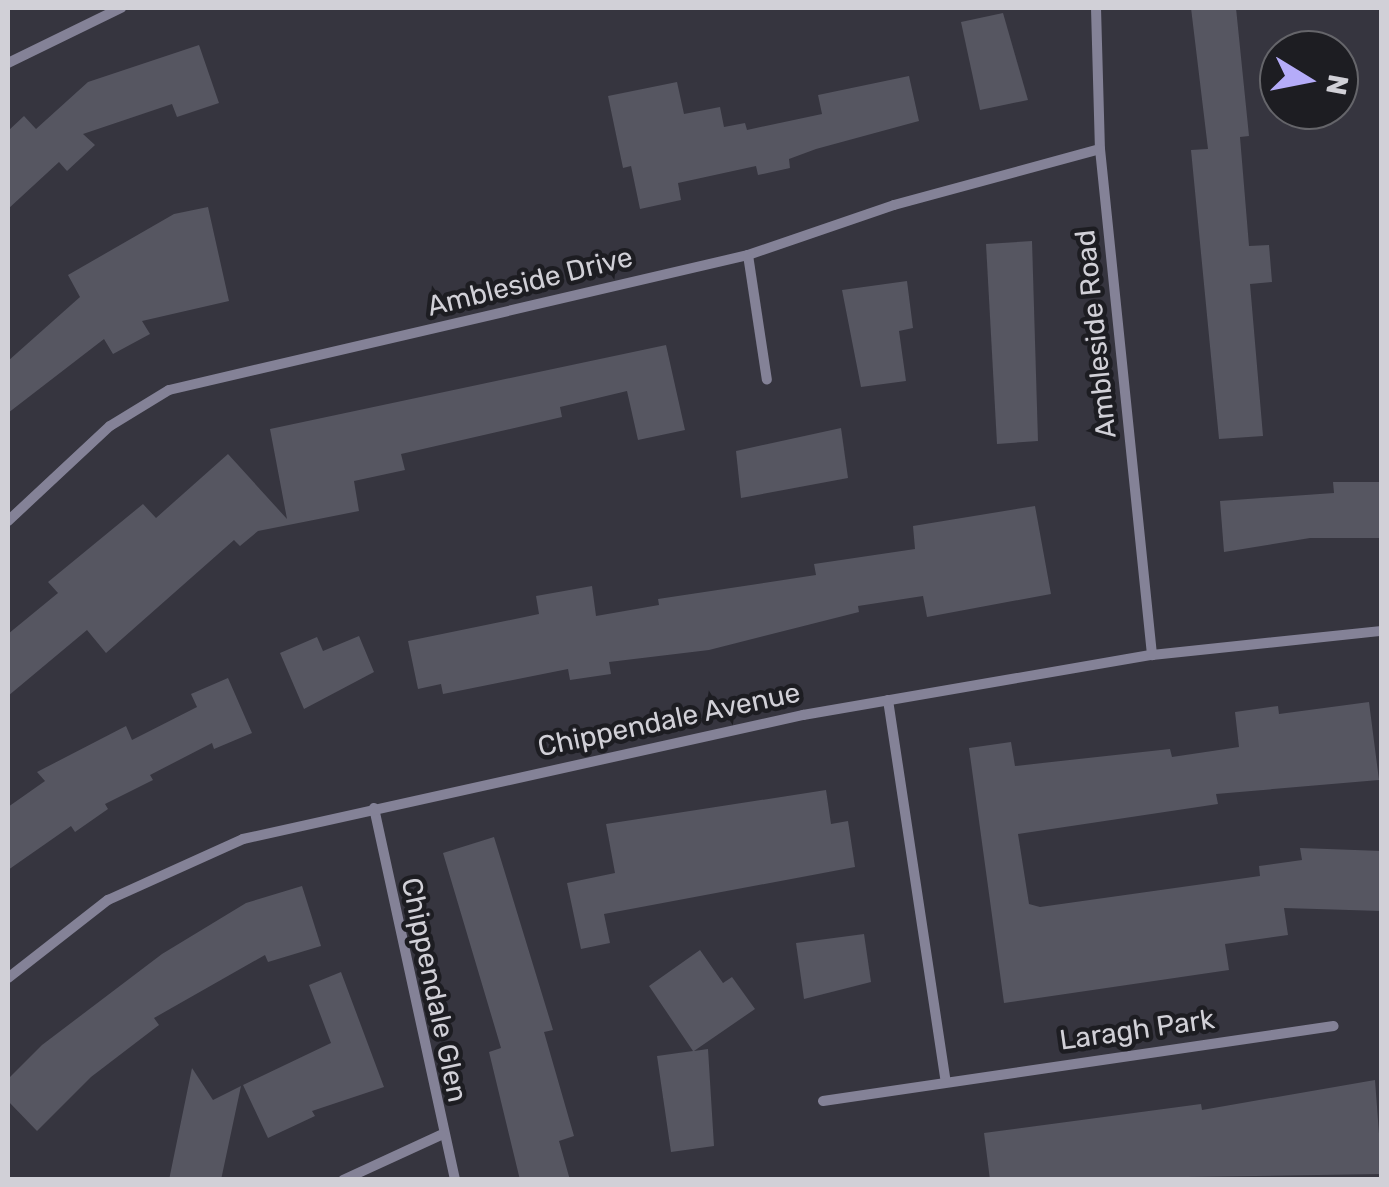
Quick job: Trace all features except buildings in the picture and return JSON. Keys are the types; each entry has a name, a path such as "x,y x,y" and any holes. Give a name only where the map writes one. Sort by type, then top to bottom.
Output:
{"street":[{"path":"8,63 121,8"},
{"name":"Ambleside Road","path":"1096,8 1100,149 1152,655"},
{"name":"Ambleside Drive","path":"8,521 110,426 169,390 748,255 894,205 1100,149"},
{"path":"748,255 767,380"},
{"name":"Chippendale Avenue","path":"8,978 108,900 242,839 888,700 1152,655 1382,631"},
{"path":"888,700 946,1079"},
{"name":"Chippendale Glen","path":"374,808 441,1135 455,1180"},
{"name":"Laragh Park","path":"823,1100 946,1079 1334,1026"},
{"path":"343,1180 441,1135"}]}
